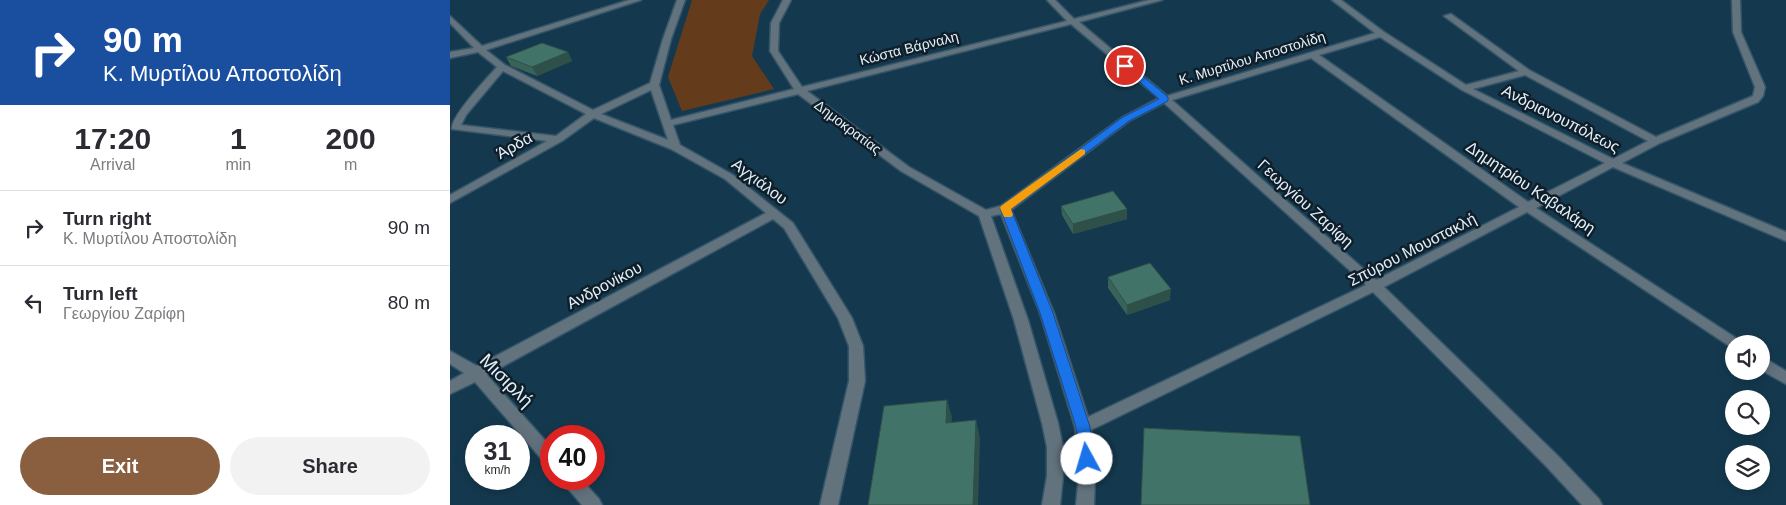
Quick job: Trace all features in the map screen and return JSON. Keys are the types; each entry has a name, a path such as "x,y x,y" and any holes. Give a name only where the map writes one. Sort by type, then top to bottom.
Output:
{"street":[{"path":"450,55 480,49 637,0"},
{"path":"675,147 654,85 666,39 681,0"},
{"name":"Δημοκρατίας","path":"787,0 775,23 774,51 799,90 898,164 984,214"},
{"name":"Γεωργίου Ζαρίφη","path":"1051,0 1072,21 1165,99 1375,286 1552,461 1593,505"},
{"name":"Κώστα Βάρναλη","path":"666,124 1158,0"},
{"name":"Ανδριανουπόλεως","path":"1336,0 1381,34 1465,88 1615,164 1786,237"},
{"name":"Σπύρου Μουστακλή","path":"1083,427 1375,286 1615,164 1656,141 1755,100 1760,87 1737,32 1736,0"},
{"path":"1448,16 1526,72 1656,141"},
{"name":"Αγχιάλου","path":"450,18 480,49 502,67 593,114 675,147 729,177 789,226 845,318 856,346 857,381 829,505"},
{"name":"Κ. Μυρτίλου Αποστολίδη","path":"984,214 1005,208 1126,119 1165,99 1381,34"},
{"name":"Δημητρίου Καβαλάρη","path":"1311,54 1528,208 1725,338"},
{"path":"502,67 462,114 453,128 558,139"},
{"path":"1465,88 1526,72"},
{"name":"Άρδα","path":"450,200 558,139 593,114 654,85"},
{"path":"1005,208 1047,313 1083,427 1088,474 1084,505"},
{"name":"Ανδρονίκου","path":"450,388 774,213"},
{"path":"984,214 1021,320 1050,425 1055,447 1055,476 1051,505"},
{"name":"Μισιρλή","path":"450,357 476,373 540,446"},
{"path":"1770,368 1786,378"},
{"path":"580,490 593,505"}],"shaded area":[{"path":"692,0 769,0 760,14 752,56 774,89 682,111 668,77"}],"building":[{"path":"542,43 568,52 532,67 506,57"},
{"path":"1113,191 1127,209 1073,224 1061,206"},
{"path":"1150,263 1171,289 1127,305 1108,277"},
{"path":"947,400 946,423 976,420 973,505 868,505 884,406"},
{"path":"1144,428 1300,436 1310,505 1141,505"}],"slow traffic":[{"path":"1008,215 1005,208 1081,152"}],"route":[{"path":"1087,459 1083,427 1047,313 1005,208 1126,119 1165,99 1125,66"}]}
